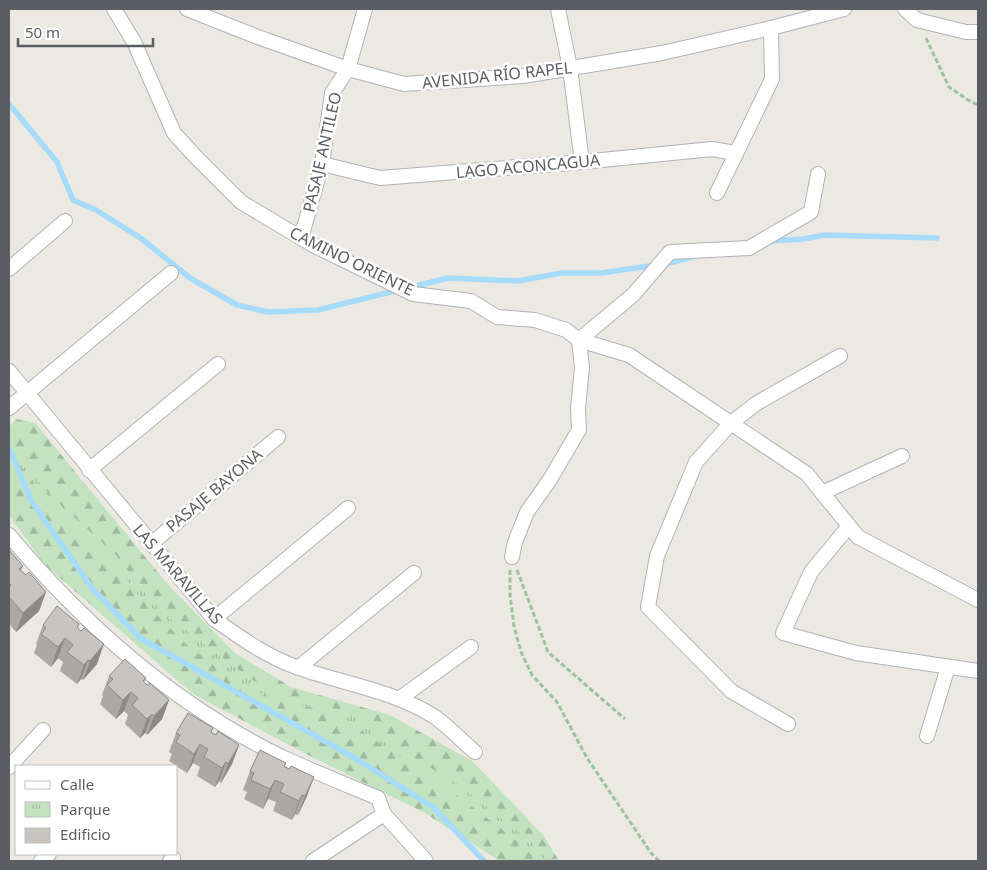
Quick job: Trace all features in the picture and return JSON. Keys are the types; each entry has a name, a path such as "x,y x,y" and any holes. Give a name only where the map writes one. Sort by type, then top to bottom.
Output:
{"street":[{"name":"CAMINO ORIENTE","path":"114,9 134,42 174,132 194,155 242,202 313,245 413,294 471,301 497,317 535,320 566,330 578,340 629,354 806,474 858,537 978,600"},
{"name":"AVENIDA RÍO RAPEL","path":"187,9 255,36 348,69 404,84 522,76 662,53 844,9"},
{"name":"PASAJE ANTILEO","path":"301,238 322,164 332,93 348,69 365,9"},
{"path":"558,9 570,68 582,162"},
{"path":"905,9 917,20 966,32 978,32"},
{"path":"717,193 772,80 771,28"},
{"name":"LAGO ACONCAGUA","path":"322,164 380,178 582,162 712,149 735,153"},
{"path":"512,557 515,542 527,512 549,481 579,430 578,408 582,367 578,340 633,295 670,252 749,248 811,212 818,174"},
{"path":"9,269 65,222"},
{"path":"9,408 171,273"},
{"path":"788,724 731,691 648,607 657,556 696,462 731,423 757,403 840,356"},
{"path":"89,470 218,364"},
{"name":"LAS MARAVILLAS","path":"9,371 89,470 214,618 248,644 274,658 298,668 399,699 436,718 475,752"},
{"name":"PASAJE BAYONA","path":"151,544 278,437"},
{"path":"822,493 902,456"},
{"path":"214,618 348,508"},
{"path":"849,526 811,572 783,632 856,652 978,672"},
{"path":"9,535 67,601 102,634 171,689 230,728 276,753 378,798 384,814 426,861"},
{"path":"298,668 414,574"},
{"path":"399,699 471,646"},
{"path":"927,736 948,667"},
{"path":"9,767 43,730"},
{"path":"313,861 384,814"}],"path":[{"path":"917,20 949,87 978,105"},
{"path":"512,557 548,652 625,719"},
{"path":"512,557 510,595 514,626 521,652 532,676 557,702 587,758 651,853 659,861"}],"green space":[{"path":"16,419 35,423 170,587 235,653 291,687 390,715 472,761 544,836 559,861 500,861 423,812 306,754 193,694 44,564 9,515 9,427"},
{"path":"9,440 32,474 52,497 117,556 140,587 165,615 254,681 282,694 346,712 424,764 458,784 530,841 548,861 537,861 524,846 446,787 334,713 274,699 235,681 186,644 144,602 111,560 42,494 17,462 9,448"}],"building":[{"path":"9,550 23,566 19,569 26,575 29,572 46,592 23,613 9,597 9,587 11,585 9,583"},
{"path":"57,606 79,624 77,627 81,631 84,628 104,644 90,661 88,660 84,665 67,652 73,645 65,638 58,647 41,634 46,628 43,625"},
{"path":"125,659 146,678 143,681 147,685 150,683 169,700 154,716 152,714 147,719 132,705 138,698 131,692 123,700 107,685 113,679 109,676"},
{"path":"188,713 213,728 211,732 216,735 218,731 239,745 228,764 226,762 222,768 204,757 208,749 200,744 194,754 176,742 180,735 176,733"},
{"path":"260,750 286,763 284,766 289,769 291,766 314,777 305,796 302,795 299,801 280,792 284,784 275,780 270,789 251,780 254,773 250,771"}],"waterway":[{"path":"9,104 57,162 73,200 96,210 142,239 190,278 237,305 268,312 318,310 399,290"},
{"path":"770,241 803,239 825,235 937,238"},
{"path":"408,288 448,278 518,281 562,273 601,273 670,263 695,256"},
{"path":"10,450 32,502 92,588 140,638 355,758 433,807 484,861"}]}
